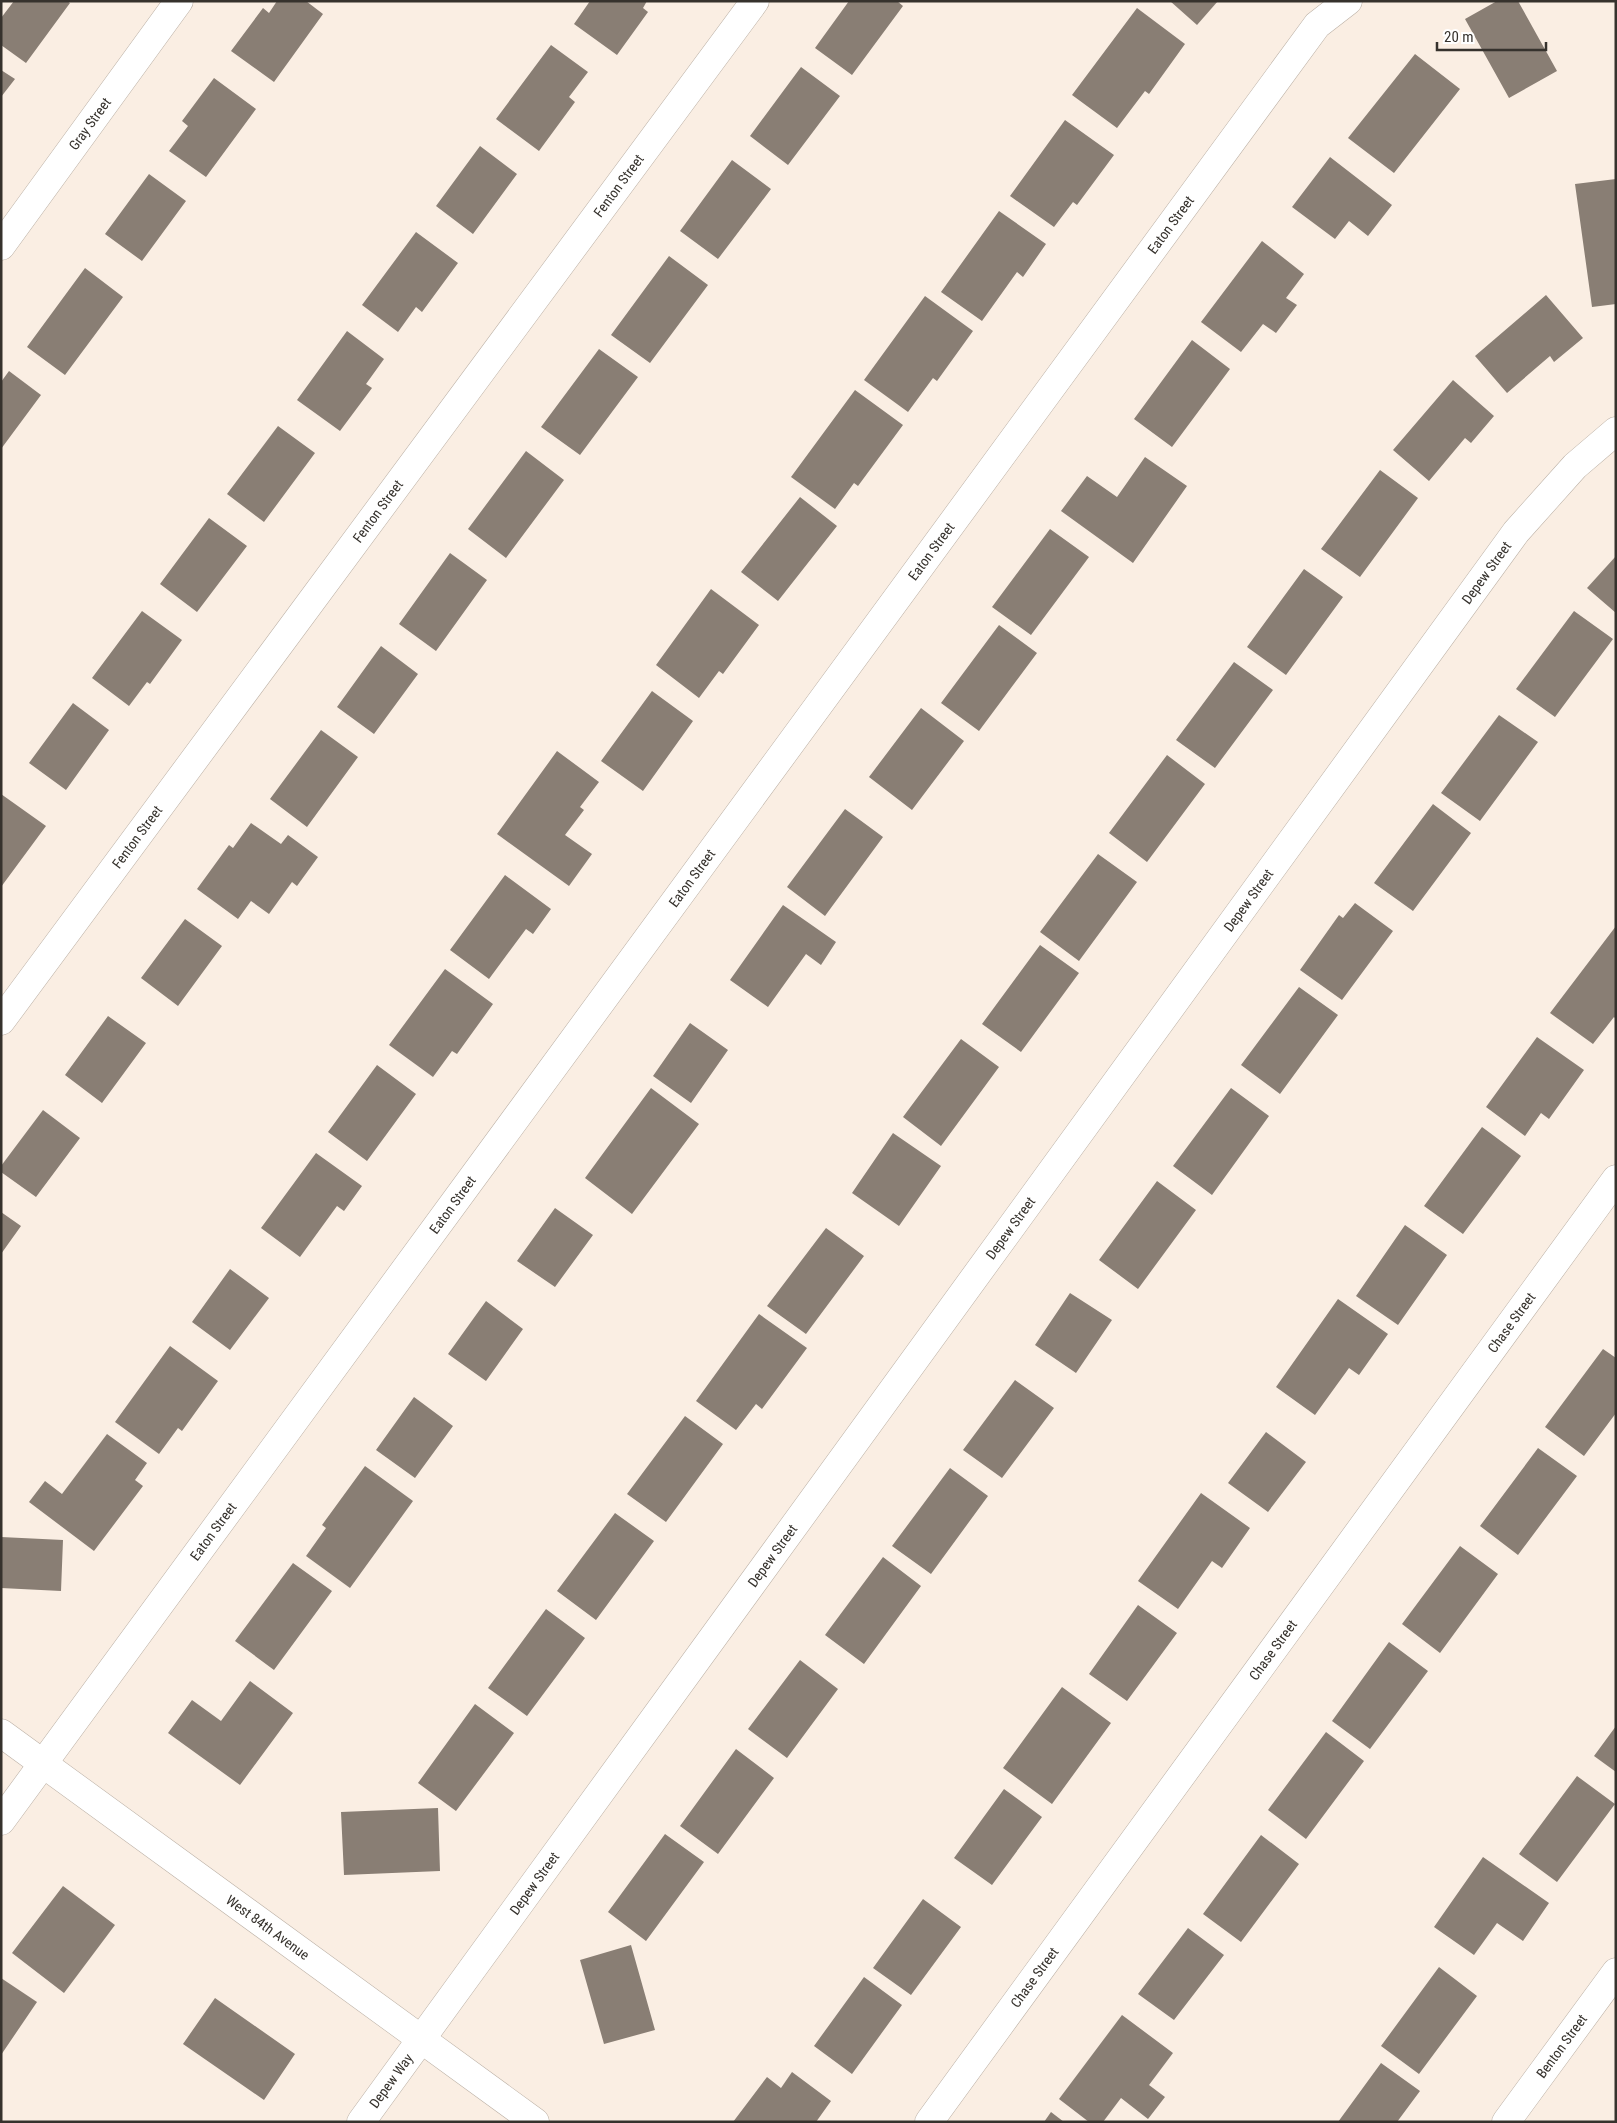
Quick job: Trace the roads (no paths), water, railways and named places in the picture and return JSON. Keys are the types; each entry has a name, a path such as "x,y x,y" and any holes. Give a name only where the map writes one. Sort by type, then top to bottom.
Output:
{"street":[{"name":"Gray Street","path":"1,246 179,1"},
{"name":"Fenton Street","path":"1,1021 755,1"},
{"name":"Eaton Street","path":"1,1821 1317,25 1348,1"},
{"name":"Depew Street","path":"422,2040 1516,532 1575,466 1616,431"},
{"name":"Chase Street","path":"929,2122 1616,1179"},
{"name":"West 84th Avenue","path":"1,1732 535,2122"},
{"name":"Benton Street","path":"1506,2122 1616,1972"},
{"name":"Depew Way","path":"362,2122 422,2040"}]}
